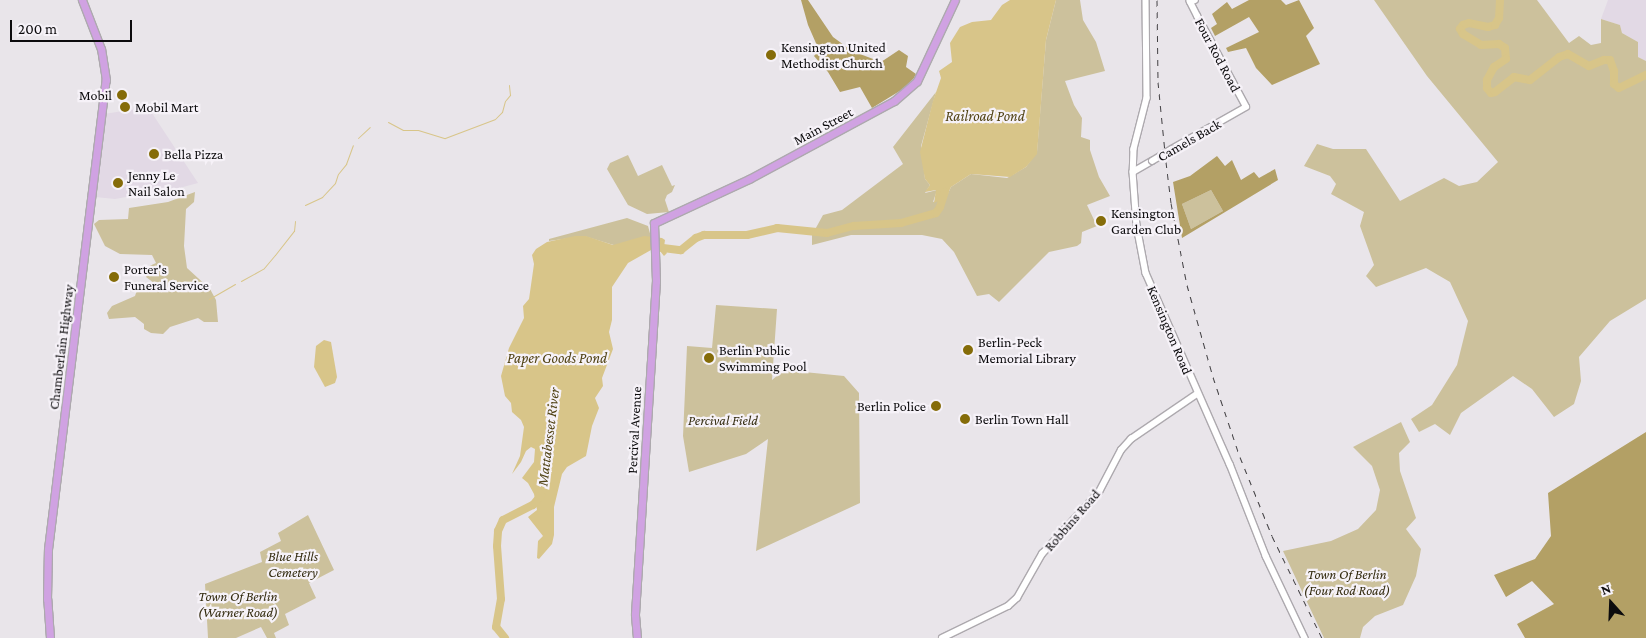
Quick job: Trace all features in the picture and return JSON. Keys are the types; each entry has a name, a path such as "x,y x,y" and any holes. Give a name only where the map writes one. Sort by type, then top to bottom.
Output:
{"main road":[{"name":"Chamberlain Highway","path":"50,638 47,599 48,549 106,80 104,59 82,0"},
{"name":"Main Street","path":"654,223 749,179 894,101 917,81 955,0"},
{"name":"Percival Avenue","path":"637,638 635,614 655,296 654,223"}],"street":[{"name":"Kensington Road","path":"1146,0 1146,98 1134,149 1133,172 1137,226 1146,272 1197,394 1230,464 1266,556 1305,638"},
{"name":"Four Rod Road","path":"1193,1 1246,107"},
{"name":"Camels Back","path":"1133,172 1246,107"},
{"name":"Robbins Road","path":"942,638 1008,606 1017,598 1042,554 1099,492 1121,450 1131,439 1197,394"}],"shaded area":[{"path":"801,0 808,0 833,37 852,51 881,62 899,50 908,56 906,67 916,74 914,78 903,89 872,108 860,87 840,92 828,72 814,56 819,50 808,25"},
{"path":"1249,0 1281,0 1286,5 1299,0 1314,28 1306,36 1320,64 1272,85 1256,68 1246,48 1228,52 1226,48 1259,32 1249,17 1215,36 1211,28 1217,24 1212,14 1227,2 1232,9"},
{"path":"1608,0 1646,0 1646,61 1638,57 1638,42 1622,33 1620,25 1601,19"},
{"path":"148,107 198,183 138,199 137,195 115,199 95,197 104,114"},
{"path":"1217,156 1225,166 1232,160 1241,180 1254,172 1259,178 1275,169 1278,180 1182,238 1173,182 1190,176","holes":["1211,190 1223,211 1191,229 1182,204"]},
{"path":"1646,432 1646,638 1525,638 1517,624 1554,604 1532,581 1506,597 1494,575 1535,559 1551,536 1548,493"}],"green space":[{"path":"1056,0 1080,0 1083,20 1096,42 1105,71 1065,81 1074,105 1082,118 1081,137 1090,140 1090,150 1099,177 1110,196 1087,205 1097,226 1082,232 1081,243 1077,246 1049,252 999,302 989,294 977,296 954,252 942,239 922,235 851,235 812,245 812,235 823,215 842,210 903,164 893,147 936,92 921,146 925,179 930,185 925,193 937,190 933,202 946,198 951,187 971,174 1007,178 1026,167 1037,152 1046,40"},
{"path":"1374,0 1537,0 1569,43 1579,36 1591,45 1601,43 1601,19 1620,25 1622,33 1638,42 1638,57 1646,61 1646,299 1610,321 1579,357 1581,381 1574,404 1554,417 1532,389 1513,376 1461,413 1450,435 1435,424 1419,432 1411,419 1432,405 1457,365 1468,321 1450,282 1426,268 1376,287 1366,276 1374,265 1360,226 1364,212 1331,194 1336,184 1330,176 1304,166 1317,144 1333,149 1366,149 1400,201 1444,178 1459,186 1477,182 1498,162 1427,76"},
{"path":"628,155 638,176 662,165 672,186 675,185 665,200 669,212 647,214 628,205 607,169 610,163"},
{"path":"1211,190 1223,211 1191,229 1182,204"},
{"path":"195,192 194,202 186,209 184,246 187,268 210,289 216,300 218,322 204,322 198,318 170,327 163,334 151,333 144,329 144,324 135,317 109,319 107,313 112,306 135,296 137,290 146,289 154,283 146,277 145,268 156,263 152,255 120,254 105,246 94,224 99,220 128,219 129,208 168,202"},
{"path":"627,218 648,226 651,237 617,246 584,236 549,241 549,239"},
{"name":"Percival Field","path":"716,305 777,309 772,380 784,370 844,376 859,393 860,503 756,551 768,439 746,454 689,472 683,436 687,346 712,348"},
{"name":"Town Of Berlin (Four Rod Road)","path":"1401,422 1410,442 1399,453 1400,471 1416,518 1406,529 1421,549 1416,576 1403,605 1375,616 1363,627 1360,638 1324,638 1283,551 1331,541 1358,529 1376,510 1380,490 1372,466 1353,447"},
{"path":"308,515 334,570 309,583 316,598 285,614 289,625 274,633 276,638 267,638 261,627 236,638 208,638 205,584 262,562 260,552 281,541 278,533"}],"water":[{"name":"Railroad Pond","path":"1010,0 1056,0 1046,40 1037,154 1026,167 1010,177 971,174 951,187 946,198 934,203 936,190 925,192 930,185 925,179 920,152 941,78 939,71 952,62 950,43 960,27 972,22 991,20 1002,5"},
{"name":"Paper Goods Pond","path":"575,236 586,236 613,245 644,236 662,238 665,240 664,247 667,253 664,256 660,251 651,250 628,263 612,287 612,320 609,332 613,349 602,378 603,386 595,398 599,408 592,426 586,456 567,467 562,474 554,507 554,535 552,544 539,559 537,558 538,541 543,536 528,517 537,510 534,494 528,483 522,478 534,462 535,449 531,447 526,451 512,474 520,456 524,427 521,420 512,412 511,403 505,396 501,376 509,348 524,318 523,306 529,299 534,264 532,255 536,249 547,242"},
{"path":"324,340 331,342 337,377 335,383 325,387 314,367 316,346"}],"waterway":[{"name":"Mattabesset River","path":"1500,0 1499,18 1495,25 1488,27 1469,23 1463,25 1460,29 1463,34 1481,45 1499,44 1505,48 1506,59 1494,67 1487,80 1487,88 1491,93 1514,77 1530,80 1559,57 1568,54 1589,66 1604,60 1610,60 1614,71 1614,84 1619,88 1646,75"},
{"path":"388,122 403,130 418,130 445,138 495,119 502,112 505,101 510,95 509,85"},
{"path":"358,138 370,127"},
{"path":"305,205 322,197 335,183 338,174 346,164 353,145"},
{"name":"Mattabesset River","path":"655,247 681,250 696,238 704,235 747,235 777,228 827,233 854,226 901,223 936,213 945,192"},
{"path":"241,281 264,268 294,231 295,221"},
{"path":"209,299 235,284"},
{"name":"Mattabesset River","path":"505,638 496,627 501,599 497,546 498,531 503,520 533,505 541,495"}],"railway":[{"path":"1157,0 1158,82 1166,162 1171,203 1187,285 1213,377 1240,457 1272,536 1322,638"}],"place":[{"name":"Kensington United Methodist Church","path":"771,55"},
{"name":"Mobil","path":"122,95"},
{"name":"Mobil Mart","path":"125,107"},
{"name":"Bella Pizza","path":"154,154"},
{"name":"Jenny Le Nail Salon","path":"118,183"},
{"name":"Kensington Garden Club","path":"1101,221"},
{"name":"Porter's Funeral Service","path":"114,277"},
{"name":"Berlin-Peck Memorial Library","path":"968,350"},
{"name":"Berlin Public Swimming Pool","path":"709,358"},
{"name":"Berlin Police","path":"936,406"},
{"name":"Berlin Town Hall","path":"965,419"}],"park label":[{"name":"Blue Hills Cemetery","path":"293,564"},
{"name":"Town Of Berlin (Warner Road)","path":"238,604"}]}
